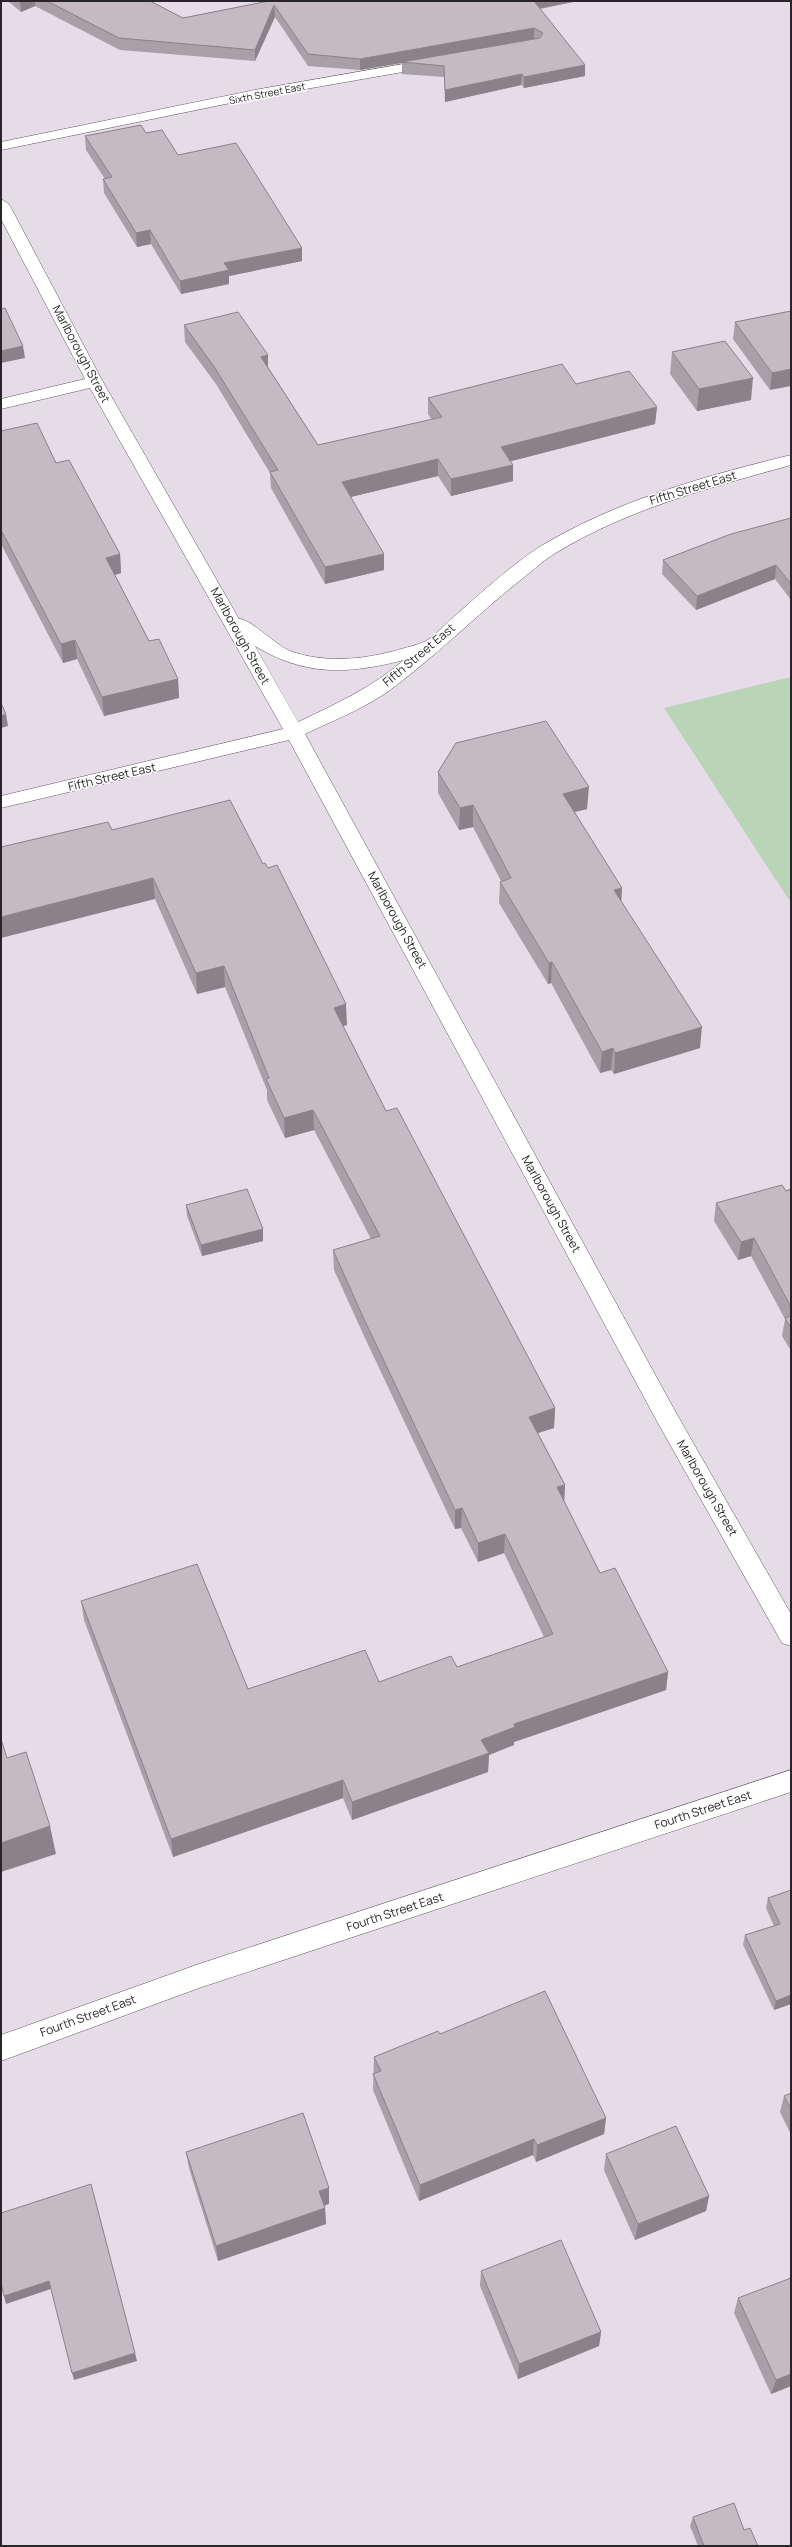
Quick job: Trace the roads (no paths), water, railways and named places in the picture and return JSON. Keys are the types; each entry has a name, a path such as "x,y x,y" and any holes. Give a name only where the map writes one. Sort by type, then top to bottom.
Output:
{"street":[{"name":"Sixth Street East","path":"1,146 260,93 448,60"},
{"name":"Marlborough Street","path":"1,204 95,382 294,732 667,1418 791,1636"},
{"path":"1,404 95,382"},
{"name":"Fifth Street East","path":"1,802 242,746 294,732 348,706 391,681 433,643 546,551 587,528 642,504 703,484 791,460"},
{"path":"218,596 254,639 290,659 316,664 339,666 366,663 386,660 433,643"},
{"name":"Fourth Street East","path":"1,2048 178,1984 791,1781"}]}
